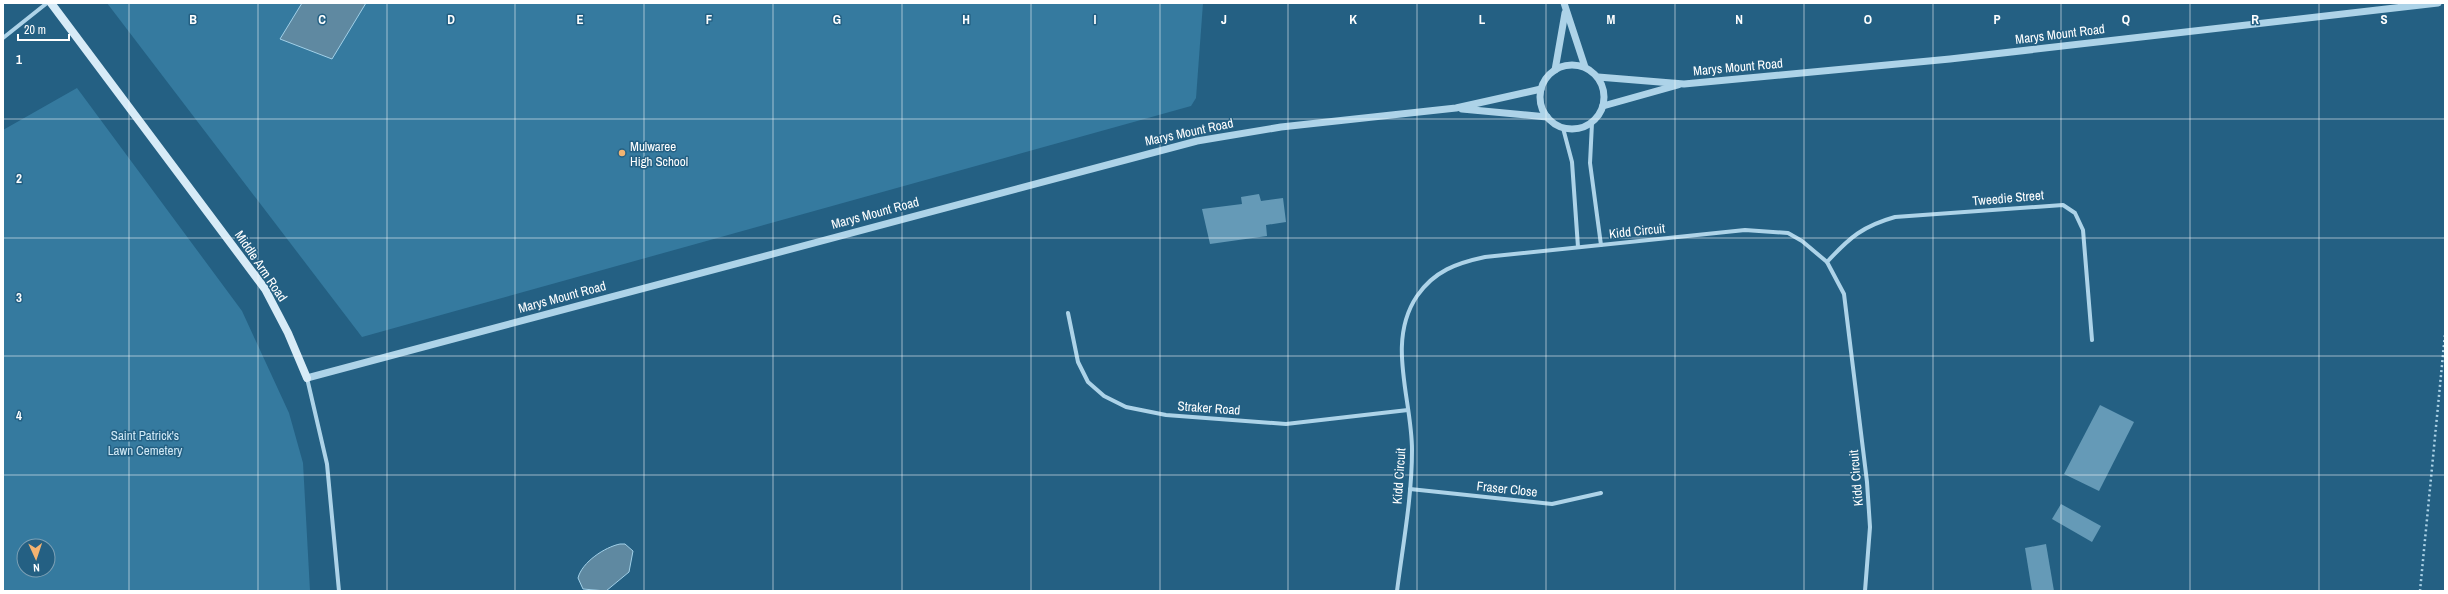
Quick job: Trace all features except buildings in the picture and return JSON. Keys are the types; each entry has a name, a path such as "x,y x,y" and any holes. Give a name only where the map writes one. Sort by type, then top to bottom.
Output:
{"main road":[{"name":"Middle Arm Road","path":"51,3 265,289 288,333 307,378"}],"street":[{"path":"3,38 47,3"},
{"path":"1564,3 1565,11 1585,67"},
{"name":"Marys Mount Road","path":"1603,106 1684,84 1950,59 2438,3"},
{"path":"1555,70 1565,11"},
{"path":"1575,65 1585,67 1598,77 1605,96 1603,106 1592,123 1583,128 1563,128 1547,117 1541,104 1541,89 1549,75 1555,70 1575,65"},
{"name":"Marys Mount Road","path":"1598,77 1684,84"},
{"name":"Marys Mount Road","path":"307,378 1198,141 1281,126 1456,108 1541,89"},
{"name":"Marys Mount Road","path":"1456,108 1547,117"},
{"path":"1592,123 1590,163 1601,245"},
{"path":"1563,128 1572,162 1578,247"},
{"name":"Tweedie Street","path":"1827,262 1853,235 1877,222 1895,217 2063,205 2074,213 2083,230 2092,340"},
{"name":"Kidd Circuit","path":"1397,591 1410,489 1412,443 1402,334 1412,304 1423,287 1449,267 1463,262 1578,247 1745,230 1767,230 1788,233 1802,241 1827,262 1844,294 1866,474 1870,526 1865,591"},
{"name":"Straker Road","path":"1068,313 1078,362 1088,382 1104,396 1126,407 1166,415 1286,424 1408,410"},
{"name":"Middle Arm Road","path":"307,378 327,464 339,591"},
{"name":"Fraser Close","path":"1410,489 1552,504 1601,493"}],"path":[{"path":"2420,591 2445,334"}],"green space":[{"name":"Mulwaree High School","path":"107,3 1203,3 1196,98 1191,106 362,337"},
{"name":"Saint Patrick's Lawn Cemetery","path":"77,88 242,311 289,413 303,463 310,591 3,591 3,130"}],"shaded area":[{"path":"302,3 366,3 332,59 280,39"},
{"path":"620,544 625,544 633,551 629,572 606,591 583,589 578,578 584,566 601,552"}],"place":[{"name":"Mulwaree High School","path":"622,153"}]}
